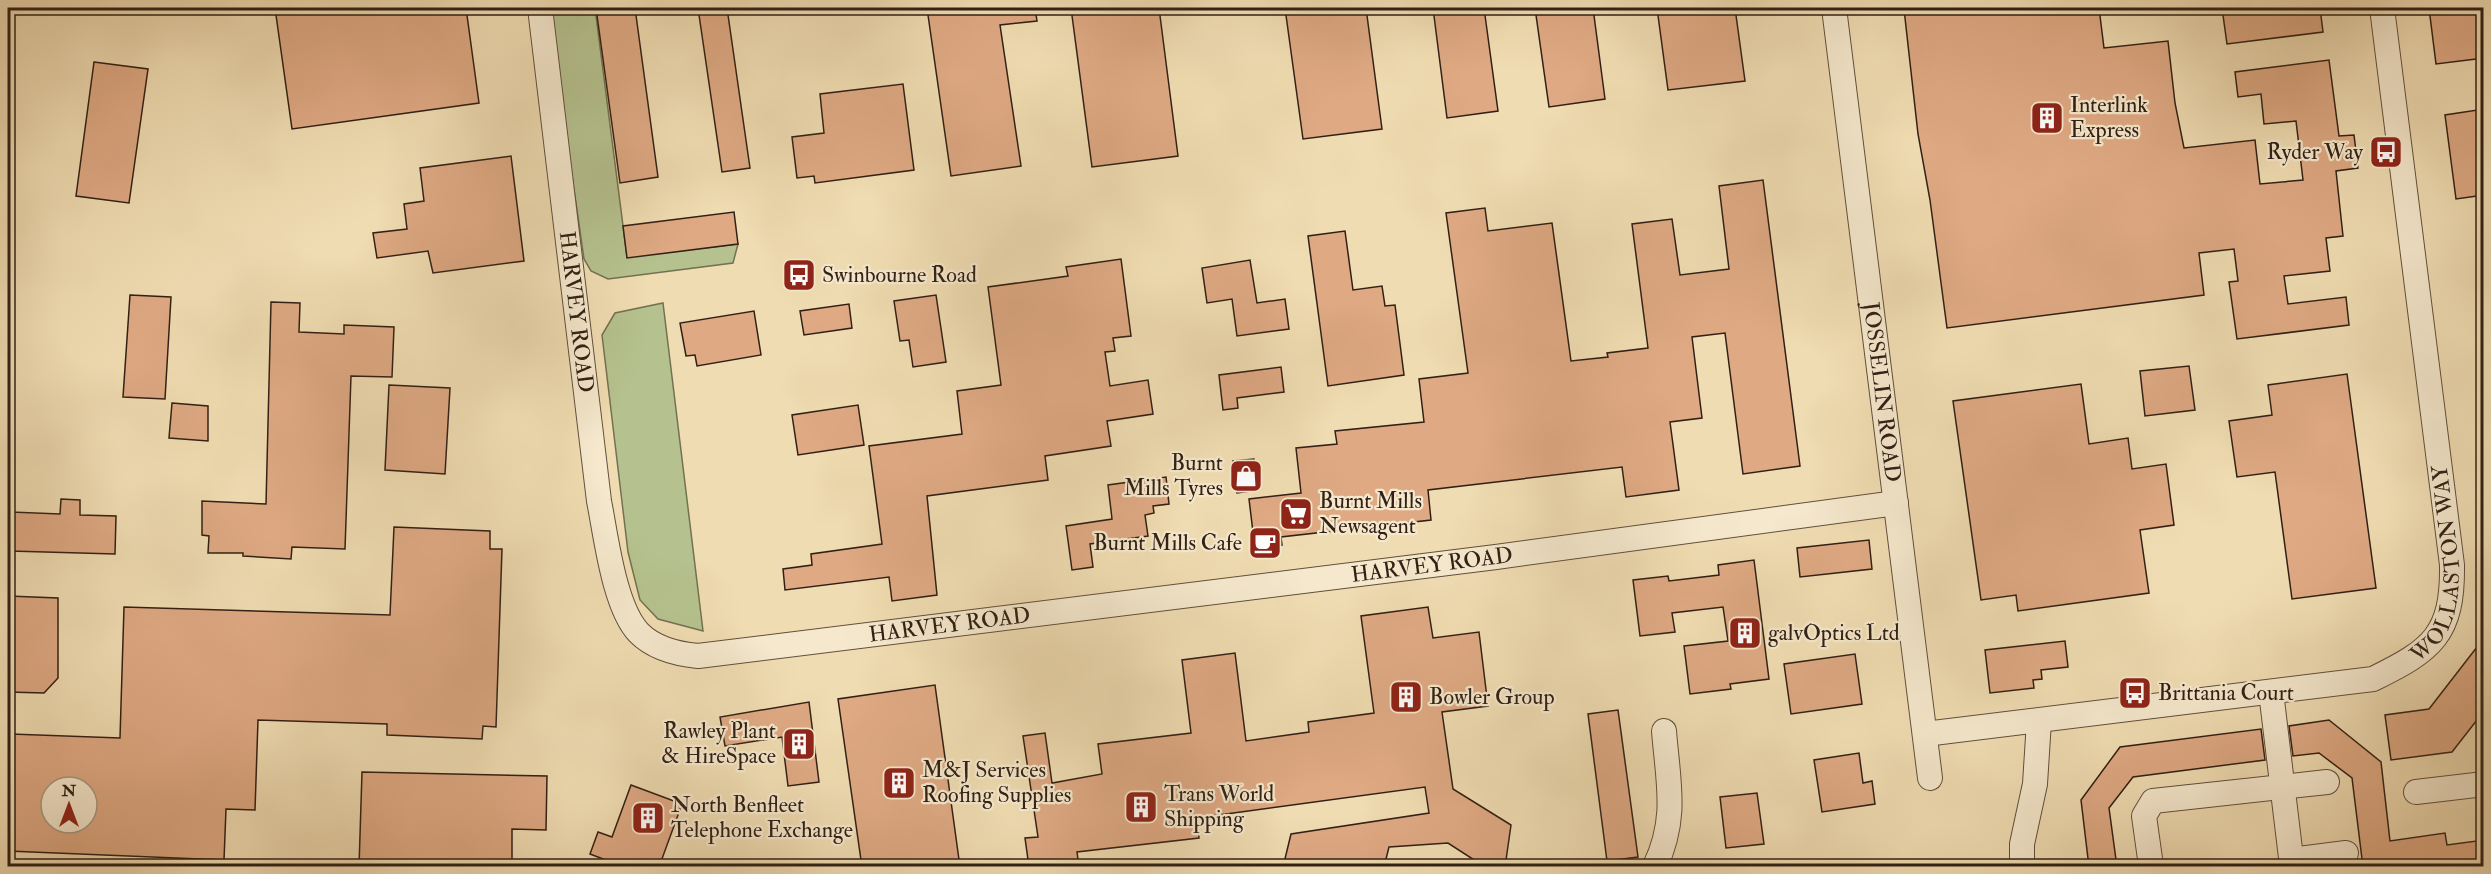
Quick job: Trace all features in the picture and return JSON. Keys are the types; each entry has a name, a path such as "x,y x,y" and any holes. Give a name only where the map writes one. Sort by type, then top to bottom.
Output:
{"street":[{"name":"HARVEY ROAD","path":"540,8 599,501 613,573 622,603 638,632 677,654 698,656 973,623 1496,557 1896,503"},
{"name":"JOSSELIN ROAD","path":"1834,8 1930,778"},
{"name":"WOLLASTON WAY","path":"1925,734 2373,679 2404,664 2431,644 2448,610 2453,587 2452,565 2382,8"},
{"path":"2271,692 2291,863 2346,853"},
{"path":"2022,867 2022,844 2035,784 2039,721"},
{"path":"1655,867 1665,846 1671,814 1664,731"},
{"path":"2151,867 2144,816 2153,801 2327,782"},
{"path":"2416,792 2484,784"}],"green space":[{"path":"548,8 595,8 627,257 738,244 733,263 608,279 591,271 584,259"},
{"path":"663,303 703,631 658,619 640,600 628,552 602,335 615,313"}],"building":[{"path":"275,8 466,8 479,103 292,129"},
{"path":"596,8 635,8 658,177 620,183"},
{"path":"698,8 727,8 750,168 722,172"},
{"path":"927,8 1035,8 1037,21 1000,25 1021,166 951,176"},
{"path":"1071,8 1159,8 1178,156 1092,167"},
{"path":"1285,8 1366,8 1382,129 1303,139"},
{"path":"1433,8 1484,8 1498,111 1447,118"},
{"path":"1535,8 1593,8 1605,99 1549,107"},
{"path":"1657,8 1735,8 1745,81 1668,90"},
{"path":"2013,8 2014,13 2053,8 2099,8 2104,48 2168,41 2175,103 2184,148 2255,140 2260,184 2303,180 2296,121 2264,124 2261,94 2238,97 2235,72 2329,60 2339,136 2354,135 2358,168 2336,171 2343,236 2326,238 2330,271 2284,276 2288,304 2346,297 2349,325 2237,339 2229,282 2238,281 2234,249 2199,253 2204,295 1947,328 1930,200 1918,134 1904,9"},
{"path":"2222,8 2320,8 2323,32 2227,44"},
{"path":"2429,8 2484,8 2484,58 2436,64"},
{"path":"94,62 148,69 129,203 76,196"},
{"path":"903,84 914,170 815,183 814,176 797,178 792,137 824,133 820,94"},
{"path":"2484,109 2484,195 2456,199 2445,115"},
{"path":"511,156 524,261 433,273 428,251 377,258 373,233 407,229 404,204 424,201 420,168"},
{"path":"1763,180 1800,466 1743,474 1725,333 1692,337 1702,418 1670,422 1679,490 1626,497 1622,467 1428,490 1431,520 1281,537 1282,545 1255,549 1249,499 1301,493 1296,448 1337,444 1335,431 1424,422 1419,379 1468,373 1446,213 1485,208 1488,231 1552,223 1571,361 1608,357 1607,353 1648,348 1632,224 1672,219 1680,275 1729,269 1719,186"},
{"path":"734,212 738,244 627,258 623,226"},
{"path":"1345,231 1353,290 1382,286 1385,306 1395,305 1404,375 1328,386 1308,236"},
{"path":"1121,259 1131,336 1113,338 1115,351 1105,352 1110,386 1148,380 1153,414 1107,421 1111,446 1045,456 1048,480 927,496 937,595 892,601 889,577 785,590 783,569 812,565 811,554 882,544 869,446 962,434 957,391 1001,385 988,287 1068,276 1066,267"},
{"path":"1250,260 1257,303 1285,299 1289,329 1237,336 1232,299 1207,303 1202,268"},
{"path":"130,295 171,297 165,399 123,397"},
{"path":"936,295 946,362 913,367 909,340 900,341 894,301"},
{"path":"271,302 300,303 299,332 344,334 344,325 394,327 392,377 351,376 345,549 292,547 291,559 243,556 243,553 208,553 209,536 202,535 202,501 266,504"},
{"path":"849,304 852,328 804,335 800,311"},
{"path":"754,311 761,355 697,366 695,355 686,356 680,323"},
{"path":"2189,366 2195,410 2145,416 2140,371"},
{"path":"1281,367 1284,392 1237,398 1238,408 1223,410 1219,375"},
{"path":"2347,374 2376,588 2292,599 2275,472 2237,477 2229,421 2272,415 2268,385"},
{"path":"2081,384 2089,444 2128,438 2132,469 2166,464 2174,525 2140,530 2149,593 2018,611 2016,595 1981,600 1953,401"},
{"path":"389,385 450,388 445,474 385,470"},
{"path":"172,403 208,406 208,441 169,438"},
{"path":"858,405 864,445 798,455 792,415"},
{"name":"Burnt Mills Tyres","path":"1254,459 1258,490 1237,493 1233,461"},
{"path":"1166,477 1169,504 1153,506 1154,513 1145,515 1148,536 1090,544 1093,567 1072,570 1066,526 1112,519 1108,485"},
{"path":"61,499 80,500 80,515 116,516 115,554 10,551 11,512 60,514"},
{"path":"394,527 490,531 490,549 502,549 496,727 483,726 482,739 387,735 387,724 258,720 255,810 226,809 224,860 8,851 11,734 120,738 124,607 390,615"},
{"path":"1869,540 1872,569 1800,577 1797,548"},
{"path":"1754,560 1769,679 1730,684 1731,689 1690,694 1684,646 1728,641 1723,607 1672,613 1675,632 1640,636 1633,580 1668,576 1669,581 1719,575 1718,565"},
{"path":"8,596 58,598 58,678 44,693 8,692"},
{"path":"1428,607 1433,638 1479,632 1488,706 1442,712 1453,789 1511,825 1505,867 1485,867 1448,843 1389,847 1384,867 1283,867 1291,834 1429,813 1425,787 1197,818 1199,838 1077,852 1079,867 1029,867 1025,838 1038,837 1023,736 1045,733 1052,783 1102,774 1098,744 1191,733 1182,660 1235,653 1246,741 1309,732 1308,722 1374,713 1361,616"},
{"path":"2484,638 2484,711 2452,752 2391,760 2385,715 2429,709"},
{"path":"2065,641 2068,667 2041,670 2042,679 2033,680 2034,688 1990,693 1985,650"},
{"path":"1855,654 1862,704 1791,714 1784,664"},
{"name":"M&J Services Roofing Supplies","path":"935,685 960,867 862,867 838,699"},
{"path":"809,702 819,782 788,786 782,737 725,746 720,717"},
{"path":"1618,710 1638,857 1607,861 1588,714"},
{"path":"2329,720 2381,762 2390,841 2445,833 2447,845 2484,840 2484,867 2407,867 2407,863 2363,867 2352,778 2319,753 2293,756 2289,726"},
{"path":"2261,729 2265,760 2133,777 2109,808 2117,867 2089,867 2081,800 2120,747"},
{"path":"1859,753 1863,783 1872,781 1875,804 1822,812 1814,760"},
{"path":"362,772 547,776 546,830 512,829 512,867 359,867"},
{"name":"North Benfleet Telephone Exchange","path":"631,785 682,804 659,867 624,867 590,854 598,832 612,837"},
{"path":"1757,793 1764,844 1726,848 1720,797"}],"place":[{"name":"Interlink Express","path":"2047,118"},
{"name":"Ryder Way","path":"2386,152"},
{"name":"Swinbourne Road","path":"799,275"},
{"name":"Burnt Mills Tyres","path":"1246,476"},
{"name":"Burnt Mills Newsagent","path":"1296,514"},
{"name":"Burnt Mills Cafe","path":"1265,543"},
{"name":"galvOptics Ltd","path":"1745,633"},
{"name":"Brittania Court","path":"2135,693"},
{"name":"Bowler Group","path":"1406,697"},
{"name":"Rawley Plant & HireSpace","path":"799,744"},
{"name":"M&J Services Roofing Supplies","path":"899,783"},
{"name":"Trans World Shipping","path":"1141,807"},
{"name":"North Benfleet Telephone Exchange","path":"648,818"}]}
